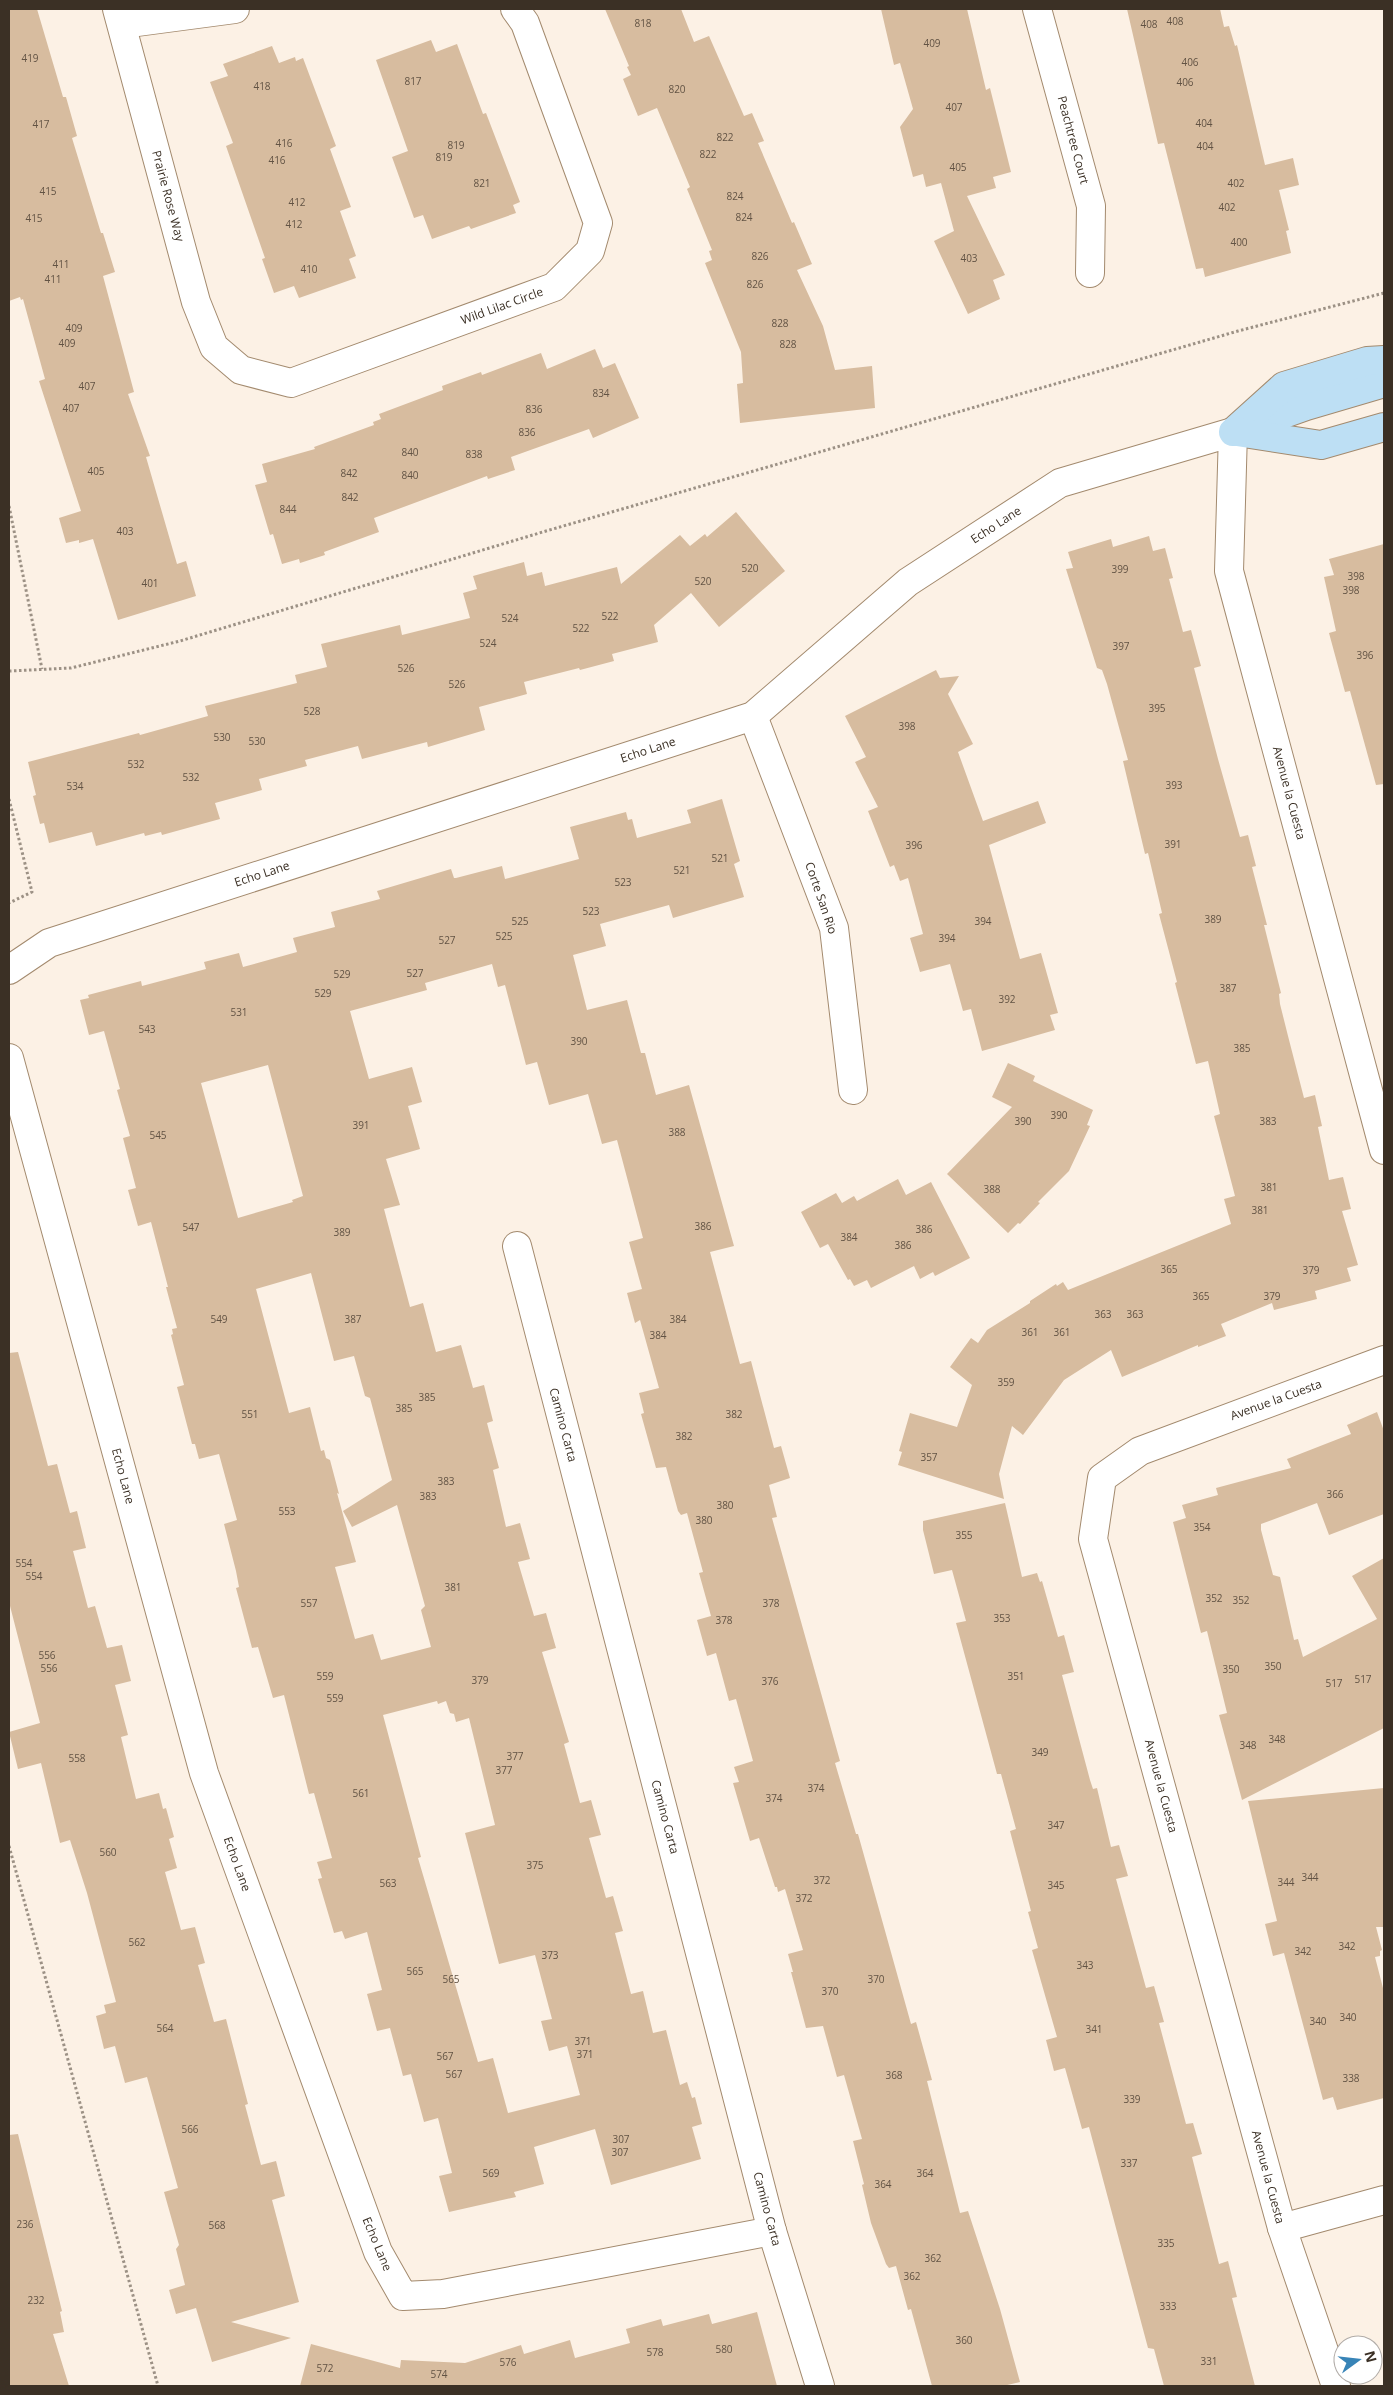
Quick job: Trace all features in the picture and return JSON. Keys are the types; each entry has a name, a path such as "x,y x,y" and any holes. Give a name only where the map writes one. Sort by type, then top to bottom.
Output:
{"street":[{"path":"120,16 235,9"},
{"name":"Wild Lilac Circle","path":"241,370 291,383 554,287 590,250 598,223 525,23 515,9"},
{"name":"Peachtree Court","path":"1038,9 1091,206 1090,273"},
{"name":"Prairie Rose Way","path":"120,16 196,302 214,347 241,370"},
{"name":"Echo Lane","path":"1233,432 1284,386 1367,361 1384,360"},
{"name":"Echo Lane","path":"9,970 50,943 752,716 908,582 1060,483 1233,432 1306,406 1384,383"},
{"name":"Echo Lane","path":"1233,432 1321,445 1384,427"},
{"name":"Avenue la Cuesta","path":"1233,432 1229,571 1384,1150"},
{"name":"Corte San Rio","path":"752,716 834,928 853,1090"},
{"name":"Echo Lane","path":"9,1058 204,1773 378,2252 403,2296 443,2294 772,2231"},
{"name":"Camino Carta","path":"516,1246 772,2231 820,2386"},
{"name":"Avenue la Cuesta","path":"1336,2386 1282,2228 1093,1539 1102,1478 1140,1451 1384,1360"},
{"path":"1282,2228 1384,2200"}],"path":[{"path":"9,671 71,668 180,641 546,531 1238,331 1384,293"},
{"path":"9,506 42,670"},
{"path":"9,799 32,892 9,903"},
{"path":"9,1846 158,2386"}],"building":[{"path":"9,9 37,9 63,97 66,97 77,136 72,138 115,272 103,276 134,392 128,394 150,456 146,457 177,564 186,561 196,596 118,620 93,539 79,543 79,540 66,543 59,518 81,511 39,381 45,379 23,299 21,300 20,297 9,301"},
{"path":"605,9 681,9 694,42 709,36 744,116 752,113 764,141 758,143 792,223 794,222 812,264 797,270 823,326 835,370 872,366 875,408 740,423 737,384 743,383 741,352 705,263 712,260 709,251 712,250 687,189 690,187 657,108 638,116 623,79 631,75 627,67 629,66"},
{"path":"881,9 967,9 986,90 990,88 1011,172 993,177 996,188 967,196 1005,275 993,280 1000,299 968,314 934,241 954,231 941,183 926,187 923,174 913,177 900,127 913,109 900,63 894,65"},
{"path":"1127,9 1220,9 1224,27 1229,26 1235,46 1237,45 1265,165 1293,158 1299,185 1279,190 1289,230 1286,231 1291,253 1205,277 1203,268 1196,269 1164,143 1158,144"},
{"path":"431,40 436,52 457,44 483,114 486,113 520,202 513,205 516,213 471,229 469,226 432,239 423,215 414,218 392,157 408,151 376,60"},
{"path":"272,46 279,63 295,57 296,61 303,58 336,146 330,149 351,207 340,211 356,256 349,259 356,278 299,298 294,286 274,293 262,259 265,258 226,146 233,143 210,82 228,76 223,64"},
{"path":"595,349 603,368 615,363 639,418 593,438 589,429 511,457 515,470 488,479 487,476 374,518 379,532 324,552 325,555 300,563 299,559 282,564 273,534 270,535 255,485 267,482 262,464 315,449 314,447 374,425 373,422 381,419 379,414 443,390 442,386 481,372 482,375 541,353 547,369"},
{"path":"736,512 785,571 719,627 691,593 654,625 658,642 612,654 614,661 524,682 527,694 479,707 485,730 428,747 427,742 362,759 358,746 305,760 307,766 259,779 262,790 215,803 220,819 162,835 161,832 145,836 144,833 96,846 92,832 49,843 44,823 40,824 33,796 36,795 28,762 139,733 140,735 208,716 205,706 297,683 295,675 327,667 321,644 400,625 402,635 470,618 463,593 477,589 473,576 524,562 527,576 542,572 545,586 617,567 621,584 680,535 690,546 705,534 707,537"},
{"path":"1149,536 1153,551 1165,548 1173,578 1169,579 1183,632 1191,630 1201,666 1194,668 1218,759 1240,837 1248,835 1256,866 1252,867 1267,925 1264,925 1281,993 1279,994 1280,1004 1304,1098 1315,1095 1322,1126 1318,1127 1329,1180 1343,1177 1351,1209 1342,1211 1358,1265 1347,1268 1351,1281 1315,1291 1317,1299 1274,1310 1272,1303 1221,1324 1226,1336 1198,1347 1198,1345 1122,1377 1111,1350 1064,1380 1023,1435 1012,1426 999,1474 1004,1499 898,1465 902,1452 899,1451 910,1413 957,1427 972,1385 950,1367 971,1338 978,1343 987,1330 1056,1284 1057,1286 1063,1282 1068,1290 1231,1224 1224,1199 1235,1196 1214,1116 1220,1114 1208,1061 1196,1064 1159,914 1162,913 1148,853 1145,854 1123,761 1128,760 1107,684 1102,670 1097,668 1066,569 1073,568 1068,552 1111,539 1113,547"},
{"path":"1384,544 1384,784 1376,785 1350,691 1345,692 1329,633 1336,631 1324,577 1334,575 1329,559"},
{"path":"936,670 940,678 959,676 948,694 973,744 958,752 983,821 1038,801 1046,823 989,845 1020,959 1041,953 1058,1013 1050,1015 1055,1030 982,1051 971,1009 963,1011 950,964 920,972 910,938 923,934 908,878 900,881 894,865 890,867 868,811 878,807 855,762 866,757 845,716"},
{"path":"722,799 740,861 734,864 744,897 673,918 669,905 600,924 606,946 573,955 587,1010 627,1000 641,1053 645,1053 656,1095 689,1085 734,1246 710,1252 740,1364 751,1361 774,1448 781,1446 790,1478 769,1485 777,1517 772,1518 840,1761 835,1763 856,1834 858,1834 911,2024 916,2022 932,2080 927,2081 960,2213 968,2211 1000,2309 1020,2382 1003,2386 932,2386 911,2309 908,2310 896,2266 889,2268 886,2264 871,2223 862,2185 864,2184 853,2141 862,2139 844,2075 837,2077 823,2026 806,2028 788,1954 803,1950 785,1889 778,1892 777,1887 775,1887 759,1838 750,1841 733,1783 739,1782 734,1767 753,1761 736,1699 729,1701 716,1653 707,1656 697,1620 711,1616 699,1573 703,1572 687,1513 681,1515 678,1511 666,1467 656,1468 641,1414 644,1413 639,1393 659,1388 640,1320 635,1323 627,1293 642,1289 629,1242 643,1238 617,1140 602,1144 588,1094 549,1105 537,1062 526,1065 505,985 498,987 492,964 425,983 427,990 350,1011 369,1079 412,1067 422,1102 408,1106 420,1149 386,1159 400,1205 384,1209 410,1307 423,1303 436,1352 461,1345 473,1388 484,1385 493,1421 487,1423 499,1468 493,1470 506,1527 520,1523 530,1559 518,1562 534,1616 546,1613 556,1648 542,1652 569,1742 564,1744 580,1803 591,1800 601,1835 589,1838 606,1898 613,1896 623,1931 615,1933 631,1994 643,1991 653,2033 666,2030 680,2085 687,2082 692,2098 695,2097 702,2124 692,2127 701,2159 611,2185 595,2129 534,2147 544,2184 514,2192 516,2197 449,2212 439,2176 452,2173 438,2118 424,2122 411,2074 403,2076 390,2028 377,2031 367,1994 382,1990 367,1932 345,1939 342,1931 334,1933 318,1879 322,1878 317,1862 332,1858 314,1793 309,1794 284,1695 273,1698 258,1647 252,1648 236,1588 239,1587 236,1571 224,1524 237,1520 219,1454 199,1459 195,1444 192,1444 177,1387 184,1385 171,1335 173,1334 172,1329 177,1328 166,1287 168,1287 151,1222 138,1226 128,1190 136,1188 123,1138 130,1136 117,1090 120,1089 104,1031 89,1035 80,1000 89,998 88,995 141,981 142,986 206,969 204,962 239,953 243,967 297,952 293,938 335,927 331,912 380,899 377,891 451,869 454,878 456,878 502,866 505,879 579,859 570,827 626,812 628,820 632,819 637,838 691,823 687,810","holes":["268,1065 303,1196 292,1200 293,1202 238,1218 201,1083","311,1273 334,1361 354,1356 365,1396 370,1398 392,1480 343,1511 352,1527 397,1505 425,1606 421,1610 431,1647 381,1660 373,1634 355,1639 335,1567 356,1562 337,1493 339,1494 330,1460 326,1458 324,1450 321,1451 310,1407 289,1413 256,1289","437,1701 438,1704 446,1701 450,1713 454,1714 456,1722 469,1718 495,1825 465,1833 499,1964 535,1955 552,2019 541,2021 549,2051 567,2046 580,2095 508,2113 493,2058 478,2062 418,1858 421,1857 383,1715"]},
{"path":"1008,1063 1035,1076 1033,1081 1093,1110 1087,1125 1090,1126 1069,1171 1038,1202 1040,1203 1020,1224 1018,1223 1008,1233 947,1174 1012,1107 992,1097"},
{"path":"898,1179 906,1195 931,1182 970,1258 935,1276 933,1272 920,1279 914,1266 871,1288 867,1280 854,1286 850,1279 848,1280 828,1244 820,1248 801,1212 836,1193 842,1203 854,1196 857,1201"},
{"path":"18,1352 48,1466 57,1464 70,1513 77,1511 86,1548 73,1551 88,1608 95,1606 107,1648 122,1645 131,1681 115,1685 128,1735 121,1737 136,1799 159,1793 163,1809 166,1808 174,1837 169,1839 177,1868 165,1872 181,1930 195,1927 205,1963 198,1965 214,2022 226,2019 248,2104 245,2105 261,2165 276,2161 285,2196 272,2200 299,2302 231,2322 291,2338 212,2362 196,2308 176,2314 169,2290 185,2285 176,2249 179,2245 164,2192 178,2188 147,2077 125,2083 115,2046 104,2049 96,2016 106,2013 104,2005 116,2002 87,1893 70,1840 60,1843 41,1763 18,1769 9,1732 40,1723 9,1602 9,1353"},
{"path":"1377,1412 1384,1431 1384,1514 1329,1535 1317,1503 1261,1524 1261,1530 1273,1575 1280,1577 1294,1640 1298,1639 1303,1657 1377,1619 1352,1576 1384,1558 1384,1728 1242,1800 1219,1715 1227,1713 1207,1631 1201,1633 1173,1522 1186,1518 1182,1505 1218,1495 1216,1488 1291,1468 1287,1459 1351,1434 1347,1425"},
{"path":"1005,1503 1022,1577 1037,1573 1040,1582 1042,1581 1058,1637 1064,1635 1074,1672 1062,1675 1090,1780 1093,1789 1097,1788 1111,1847 1119,1845 1128,1876 1116,1879 1146,1988 1154,1986 1164,2022 1159,2023 1186,2124 1193,2123 1202,2154 1192,2157 1219,2264 1228,2261 1237,2297 1232,2298 1255,2386 1164,2386 1154,2349 1148,2348 1089,2127 1082,2129 1065,2068 1054,2071 1046,2040 1057,2037 1032,1950 1038,1948 1028,1912 1031,1911 1010,1831 1016,1829 1001,1774 997,1774 956,1623 966,1621 952,1570 934,1574 923,1530 923,1521"},
{"path":"1384,1788 1384,1927 1376,1927 1382,1950 1380,1951 1380,1956 1375,1957 1384,1992 1384,2098 1337,2110 1333,2097 1323,2100 1284,1953 1273,1956 1265,1924 1277,1921 1248,1801"},
{"path":"18,2134 62,2311 60,2312 64,2332 53,2334 69,2386 9,2386 9,2135"},
{"path":"757,2312 777,2386 300,2386 311,2344 400,2368 401,2360 465,2363 521,2345 524,2354 570,2340 575,2358 630,2343 626,2329 661,2319 663,2326 709,2314 712,2324"}]}
